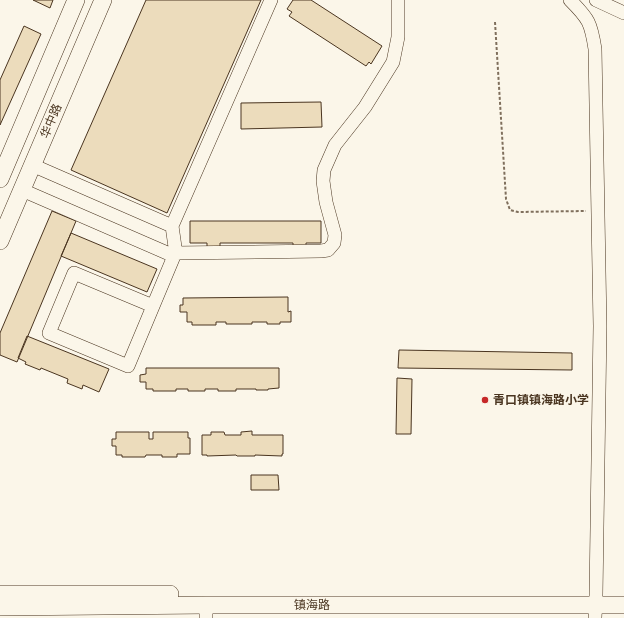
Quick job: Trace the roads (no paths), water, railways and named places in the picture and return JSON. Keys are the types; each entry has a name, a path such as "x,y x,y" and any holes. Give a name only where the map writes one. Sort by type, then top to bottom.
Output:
{"main road":[{"name":"华中路","path":"0,179 76,0"},
{"name":"华中路","path":"0,241 103,0"},
{"name":"镇海路","path":"0,594 596,606 624,595"},
{"name":"镇海路","path":"0,607 206,612 624,605"}],"street":[{"path":"153,306 74,273 49,333 128,366 153,306 174,255 175,247 172,226 271,0"},
{"path":"22,190 174,255 328,250 334,243 335,235 326,202 323,181 324,170 335,145 365,107 393,62 398,36 398,0"},
{"path":"570,0 586,16 592,31 595,49 600,326 596,606"},
{"path":"596,0 624,13"},
{"path":"32,165 172,226"}],"place":[{"name":"青口镇镇海路小学","path":"485,400"}]}
